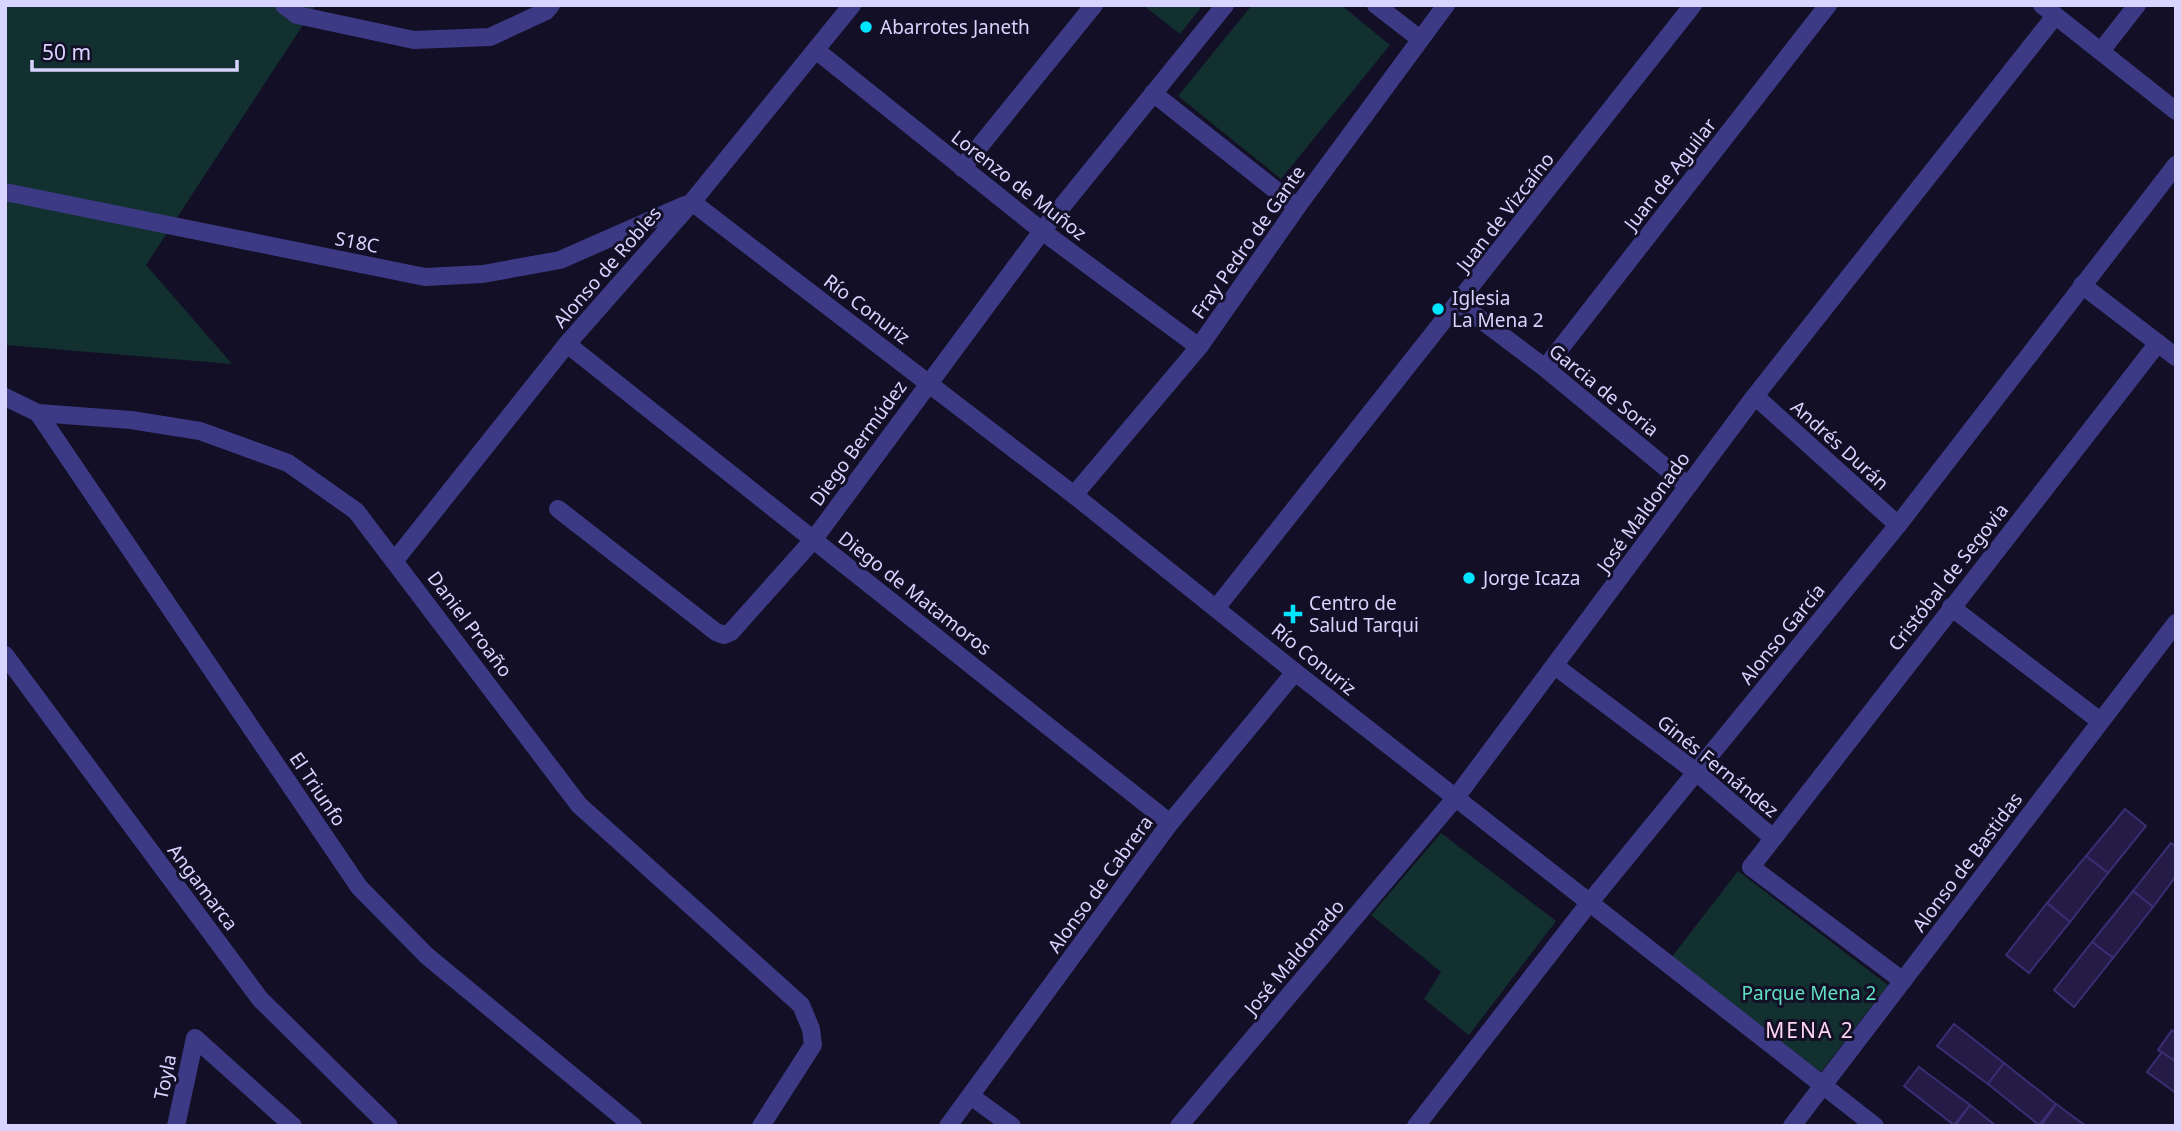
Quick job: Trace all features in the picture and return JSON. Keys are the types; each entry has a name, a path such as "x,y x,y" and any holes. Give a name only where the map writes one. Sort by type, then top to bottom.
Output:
{"street":[{"path":"284,5 297,15 414,40 490,37 546,11 551,5"},
{"name":"Alonso de Robles","path":"396,559 567,344 692,202 852,5"},
{"path":"962,167 1094,5"},
{"name":"Diego Bermúdez","path":"558,509 716,632 724,635 746,618 814,539 1042,231 1225,5"},
{"path":"1376,5 1420,39"},
{"name":"Fray Pedro de Gante","path":"1074,495 1199,347 1297,207 1446,5"},
{"name":"Juan de Vizcaíno","path":"1217,607 1693,5"},
{"name":"Juan de Aguilar","path":"1545,368 1828,5"},
{"path":"2101,51 2137,5"},
{"path":"2048,11 2176,111"},
{"name":"José Maldonado","path":"1179,1126 1457,796 1755,396 2048,11"},
{"name":"Lorenzo de Muñoz","path":"817,51 1042,231 1199,347"},
{"path":"1153,93 1297,207"},
{"name":"Alonso García","path":"1416,1126 1590,902 1898,525 2176,165"},
{"name":"S18C","path":"5,192 425,277 483,274 559,260 692,202"},
{"name":"Río Conuriz","path":"692,202 1074,495 1217,607 1295,673 1457,796 1822,1087 1875,1126"},
{"path":"2082,285 2176,356"},
{"name":"Garcia de Soria","path":"1460,303 1545,368 1688,486"},
{"name":"Cristóbal de Segovia","path":"1773,838 2158,343"},
{"name":"Diego de Matamoros","path":"567,344 1170,822"},
{"name":"Andrés Durán","path":"1755,396 1898,525"},
{"name":"Daniel Proaño","path":"5,397 38,413 131,420 200,431 288,463 356,511 396,559 579,805 801,1005 811,1029 813,1045 761,1126"},
{"name":"El Triunfo","path":"38,413 359,887 427,956 633,1126"},
{"path":"1951,607 2100,721"},
{"name":"Alonso de Bastidas","path":"1792,1126 2176,624"},
{"name":"Angamarca","path":"5,655 260,999 389,1126"},
{"name":"Ginés Fernández","path":"1555,666 1696,772 1773,838 1751,867 1903,981"},
{"name":"Alonso de Cabrera","path":"948,1126 972,1097 1170,822 1295,673"},
{"name":"Toyla","path":"176,1126 195,1038 293,1126"},
{"path":"972,1097 1012,1126"}],"green space":[{"path":"5,5 316,5 146,265 232,364 5,345"},
{"path":"1143,5 1203,5 1180,34"},
{"path":"1252,5 1341,5 1390,45 1281,179 1178,96"},
{"path":"1441,833 1556,921 1469,1035 1424,999 1441,972 1371,915"},
{"name":"Parque Mena 2","path":"1738,871 1888,985 1821,1072 1671,958"}],"building":[{"path":"2125,809 2146,826 2108,873 2086,856"},
{"path":"2171,843 2176,847 2176,876 2153,907 2133,891"},
{"path":"2086,856 2108,873 2070,922 2047,903"},
{"path":"2133,891 2153,907 2113,958 2092,942"},
{"path":"2047,903 2070,922 2029,973 2006,955"},
{"path":"2092,942 2113,958 2074,1007 2054,990"},
{"path":"1954,1024 2004,1063 1988,1084 1937,1046"},
{"path":"2172,1030 2176,1033 2176,1062 2158,1050"},
{"path":"2162,1052 2176,1062 2176,1093 2147,1072"},
{"path":"2004,1063 2056,1104 2039,1125 1988,1084"},
{"path":"1919,1067 1970,1105 1954,1125 1904,1086"},
{"path":"2056,1104 2086,1126 2041,1126"},
{"path":"1970,1105 1996,1126 1955,1126"}],"place":[{"name":"Abarrotes Janeth","path":"866,27"},
{"name":"Iglesia La Mena 2","path":"1438,309"},
{"name":"Jorge Icaza","path":"1469,578"},
{"name":"Centro de Salud Tarqui","path":"1293,614"}],"district":[{"name":"MENA 2","path":"1810,1031"}]}
